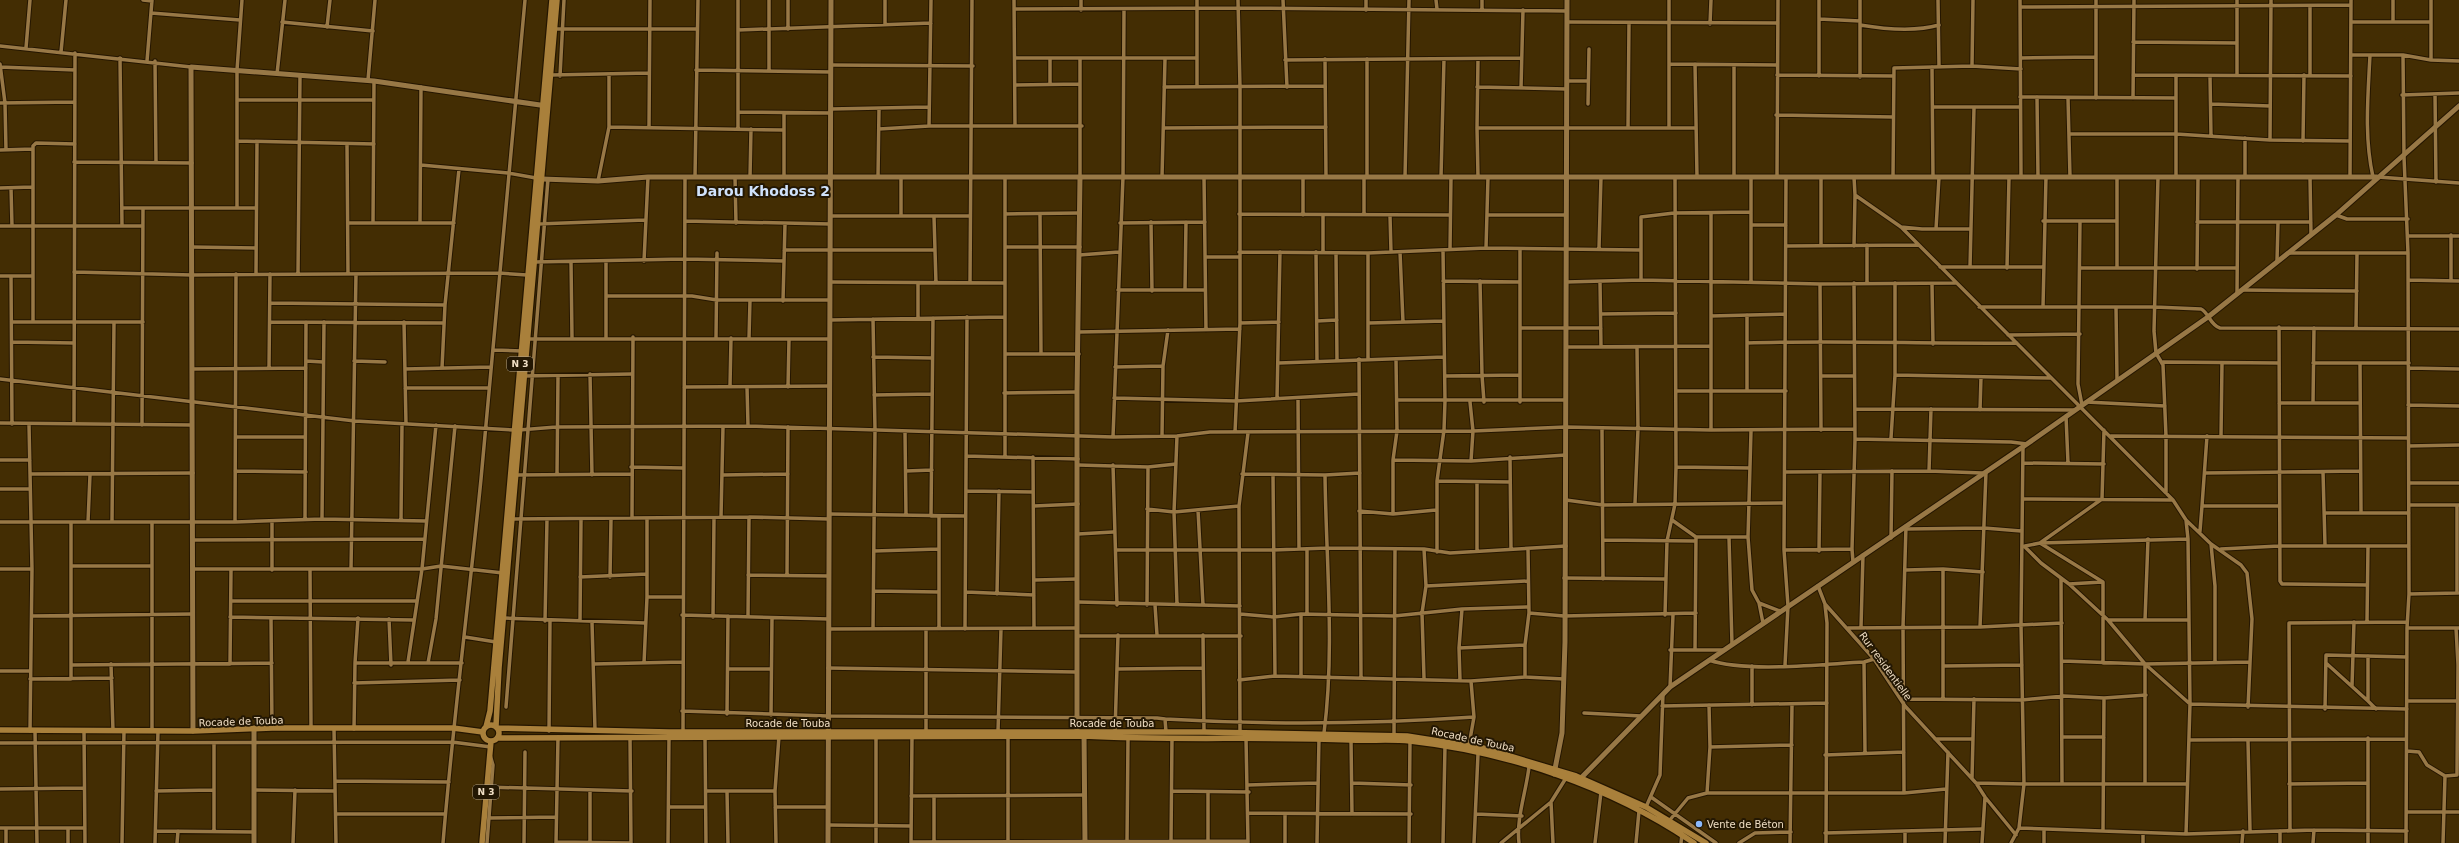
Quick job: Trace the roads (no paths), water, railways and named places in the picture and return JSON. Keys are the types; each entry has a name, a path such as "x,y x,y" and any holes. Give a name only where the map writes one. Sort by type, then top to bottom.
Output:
{"main road":[{"name":"N 3","path":"486,727 490,711 517,430 528,339 542,179 552,0"},
{"name":"N 3","path":"545,106 551,76 557,0"},
{"name":"N 3","path":"496,727 516,475 517,430 527,275 542,179"},
{"path":"486,727 496,727 499,732 498,738 491,744 482,732 486,727"},
{"name":"Rocade de Touba","path":"496,727 549,731 595,730 706,737 779,734"},
{"name":"Rocade de Touba","path":"0,730 193,731 254,728 453,728 482,732"},
{"name":"Rocade de Touba","path":"498,738 630,737 683,732 779,734 1077,732 1128,738 1319,738 1410,742 1445,746 1555,772 1566,778 1579,780 1682,834 1694,843"},
{"name":"Rocade de Touba","path":"828,734 876,737 1008,737 1115,732 1240,732 1394,735 1469,745 1579,780 1646,807 1706,843"},
{"name":"N 3","path":"482,843 489,787 491,744"}],"street":[{"path":"26,48 30,0"},
{"path":"61,52 66,0"},
{"path":"143,0 152,0 147,61"},
{"path":"237,208 237,70 242,0"},
{"path":"277,74 285,0"},
{"path":"327,26 330,0"},
{"path":"368,80 376,0"},
{"path":"443,843 453,728 465,637 491,367 494,350 499,273 525,0"},
{"path":"560,76 564,0"},
{"path":"649,127 650,0"},
{"path":"695,177 698,0"},
{"path":"738,0 738,129"},
{"path":"769,0 769,71"},
{"path":"788,0 788,29"},
{"path":"828,843 831,0"},
{"path":"885,0 885,24"},
{"path":"929,126 928,107 931,0"},
{"path":"970,283 972,0"},
{"path":"1014,0 1016,58 1015,126"},
{"path":"1081,0 1081,10"},
{"path":"1197,0 1197,86"},
{"path":"1235,432 1240,329 1240,87 1238,0"},
{"path":"1283,0 1286,87"},
{"path":"1366,0 1366,10"},
{"path":"1405,177 1409,60 1409,0"},
{"path":"1436,0 1436,9"},
{"path":"1482,0 1482,10"},
{"path":"1555,772 1562,733 1564,679 1564,578 1566,546 1567,0"},
{"path":"1669,0 1669,128"},
{"path":"1710,24 1711,0"},
{"path":"1777,177 1776,115 1778,0"},
{"path":"1819,0 1819,76"},
{"path":"1860,0 1860,77"},
{"path":"1938,0 1939,66"},
{"path":"1972,66 1973,0"},
{"path":"2020,0 2021,177"},
{"path":"2096,0 2096,98"},
{"path":"2133,98 2134,0"},
{"path":"2205,0 2205,6"},
{"path":"2237,0 2237,75"},
{"path":"2270,0 2270,140"},
{"path":"2350,177 2349,141 2352,0"},
{"path":"2393,0 2394,21"},
{"path":"2431,0 2431,60"},
{"path":"2020,7 2352,5"},
{"path":"2310,6 2310,75"},
{"path":"1014,9 1124,10 1237,8 1408,11 1436,9 1567,10"},
{"path":"1113,437 1115,367 1118,331 1122,177 1124,10"},
{"path":"1521,88 1524,10"},
{"path":"151,13 240,20"},
{"path":"1819,20 1904,28 1939,25"},
{"path":"282,22 372,31"},
{"path":"1567,22 1710,24 1778,23"},
{"path":"2351,22 2431,22"},
{"path":"738,30 931,23"},
{"path":"1628,128 1629,23"},
{"path":"555,29 697,29"},
{"path":"2133,42 2237,43"},
{"path":"0,46 192,67 368,80 545,106"},
{"path":"1588,104 1589,49"},
{"path":"74,424 75,53"},
{"path":"2351,55 2403,55 2431,60 2459,61"},
{"path":"2370,55 2367,123 2368,157 2375,177"},
{"path":"2403,55 2402,95 2408,219 2408,483 2410,594 2407,622 2406,739 2408,812 2406,843"},
{"path":"2021,58 2096,57"},
{"path":"120,58 122,226"},
{"path":"1016,58 1197,58"},
{"path":"1285,60 1521,58"},
{"path":"1050,59 1050,84"},
{"path":"1077,732 1077,392 1079,354 1080,177 1082,126 1080,59"},
{"path":"1162,177 1165,59"},
{"path":"1325,59 1326,177"},
{"path":"1364,216 1366,177 1367,59"},
{"path":"1441,177 1444,59"},
{"path":"1478,59 1478,177"},
{"path":"156,62 156,162"},
{"path":"1669,64 1777,65"},
{"path":"1694,64 1697,177"},
{"path":"831,65 972,66"},
{"path":"1734,65 1734,177"},
{"path":"6,150 5,103 0,66 75,70"},
{"path":"1893,177 1894,68 1972,66 2021,69"},
{"path":"192,67 193,731"},
{"path":"1932,67 1933,177"},
{"path":"696,70 831,72"},
{"path":"551,76 649,73"},
{"path":"598,181 609,127 609,75"},
{"path":"1777,75 1860,77 1893,76"},
{"path":"2133,75 2351,76"},
{"path":"2176,75 2176,177"},
{"path":"2303,141 2304,75"},
{"path":"298,274 300,76"},
{"path":"2210,76 2211,136"},
{"path":"373,223 374,81"},
{"path":"1567,81 1588,82"},
{"path":"1016,85 1080,84"},
{"path":"1164,87 1325,86"},
{"path":"420,223 421,87"},
{"path":"1477,87 1567,89"},
{"path":"2402,95 2459,93"},
{"path":"2435,94 2436,182"},
{"path":"2020,97 2176,98"},
{"path":"2037,97 2038,177"},
{"path":"2068,98 2070,177"},
{"path":"238,100 373,100"},
{"path":"0,103 75,102"},
{"path":"2211,104 2270,106"},
{"path":"1579,780 1670,687 1863,555 1906,528 1984,472 2208,317 2336,215 2375,177 2404,157 2459,106"},
{"path":"738,112 784,113 928,107"},
{"path":"1933,107 2020,107"},
{"path":"1970,267 1974,108"},
{"path":"878,177 879,109"},
{"path":"784,113 784,177"},
{"path":"1776,115 1893,117"},
{"path":"879,129 929,126 1082,126"},
{"path":"609,127 784,130"},
{"path":"1164,128 1326,127"},
{"path":"1477,128 1695,128"},
{"path":"750,177 751,129"},
{"path":"2069,134 2176,134 2270,140 2349,141"},
{"path":"2245,138 2245,177"},
{"path":"238,141 374,144"},
{"path":"256,274 257,142"},
{"path":"33,322 33,150 36,144 75,144"},
{"path":"347,144 348,274"},
{"path":"0,150 33,150"},
{"path":"74,162 192,162"},
{"path":"421,165 508,173 542,179 598,181 685,177 2375,177 2459,183"},
{"path":"442,368 443,323 460,168"},
{"path":"683,732 682,615 685,177"},
{"path":"735,177 736,223"},
{"path":"900,177 901,216"},
{"path":"1004,177 1005,456"},
{"path":"1204,177 1204,290 1206,330"},
{"path":"1302,177 1303,215"},
{"path":"1450,249 1451,177"},
{"path":"1486,248 1488,177"},
{"path":"1599,248 1601,177"},
{"path":"1665,615 1664,579 1667,541 1674,504 1677,430 1674,213 1675,177"},
{"path":"1751,177 1751,282"},
{"path":"1785,665 1788,606 1784,550 1786,431 1786,177"},
{"path":"1821,177 1821,246"},
{"path":"1854,177 1854,246"},
{"path":"1936,229 1939,177"},
{"path":"2007,268 2009,177"},
{"path":"2043,307 2043,221 2046,177"},
{"path":"2116,268 2117,177"},
{"path":"2158,177 2155,268 2156,353 2163,362 2166,436 2166,493"},
{"path":"2197,269 2198,177"},
{"path":"2237,294 2236,268 2238,177"},
{"path":"2310,177 2311,235"},
{"path":"644,261 648,178"},
{"path":"506,707 526,430 543,262 545,224 542,179"},
{"path":"0,188 32,187"},
{"path":"11,188 12,226"},
{"path":"1855,195 1901,227 2050,378 2082,404 2104,430 2173,500 2186,520 2200,531 2211,544 2241,565 2247,573 2252,619 2248,707"},
{"path":"122,208 256,208"},
{"path":"142,425 143,208"},
{"path":"1641,280 1641,217 1674,213 1751,212"},
{"path":"1005,214 1080,213"},
{"path":"1711,213 1711,430"},
{"path":"1040,214 1041,354"},
{"path":"1239,214 1364,216 1450,215"},
{"path":"1323,215 1323,252"},
{"path":"1488,215 1566,215"},
{"path":"2336,215 2347,219 2408,219"},
{"path":"830,216 970,216"},
{"path":"1390,216 1391,252"},
{"path":"934,217 936,283"},
{"path":"537,224 645,220"},
{"path":"2043,221 2116,221"},
{"path":"2080,221 2081,268 2078,384 2082,404"},
{"path":"685,222 830,224"},
{"path":"1151,222 1152,291"},
{"path":"1185,290 1186,222"},
{"path":"1120,223 1205,222"},
{"path":"2197,222 2311,222"},
{"path":"348,223 454,223"},
{"path":"2277,261 2278,223"},
{"path":"783,301 785,224"},
{"path":"1751,225 1786,225"},
{"path":"0,226 143,226"},
{"path":"1901,227 1970,229"},
{"path":"2451,235 2451,281"},
{"path":"2408,236 2459,236"},
{"path":"1786,246 1919,245"},
{"path":"1867,246 1867,283"},
{"path":"192,247 256,248"},
{"path":"1005,247 1080,247"},
{"path":"1240,252 1368,253 1486,248 1599,248 1640,250"},
{"path":"1520,249 1520,402"},
{"path":"784,250 934,250"},
{"path":"1437,552 1436,510 1438,462 1444,430 1445,402 1443,250"},
{"path":"1080,255 1119,252"},
{"path":"1278,399 1280,252"},
{"path":"1316,252 1317,361"},
{"path":"1400,252 1402,322"},
{"path":"716,338 717,253"},
{"path":"1336,253 1337,360"},
{"path":"1368,253 1368,359"},
{"path":"2288,253 2408,253"},
{"path":"2356,328 2358,254"},
{"path":"1205,257 1240,256"},
{"path":"534,262 684,259 718,261 784,261"},
{"path":"606,261 606,337"},
{"path":"571,262 572,337"},
{"path":"1940,267 2042,267"},
{"path":"2081,268 2236,268"},
{"path":"74,272 192,275 449,275 499,273 527,275"},
{"path":"235,522 236,274"},
{"path":"269,368 270,274"},
{"path":"351,569 354,520 354,303 356,274"},
{"path":"0,276 33,276"},
{"path":"11,276 12,424"},
{"path":"1566,282 1641,280 1786,282 1820,284 1956,283"},
{"path":"2408,280 2459,281"},
{"path":"1444,281 1520,282"},
{"path":"1480,281 1484,402"},
{"path":"830,282 918,284 1004,283"},
{"path":"1600,282 1601,348"},
{"path":"1853,562 1855,410 1854,283"},
{"path":"1891,438 1895,376 1895,283"},
{"path":"918,284 918,318"},
{"path":"1820,284 1822,376 1821,430"},
{"path":"1932,284 1933,344"},
{"path":"1118,290 1204,290"},
{"path":"2243,290 2357,291"},
{"path":"606,296 684,297 717,300 830,300"},
{"path":"749,338 750,300"},
{"path":"270,303 445,305"},
{"path":"1979,307 2155,307 2201,309 2214,326 2220,328 2278,327 2459,329"},
{"path":"2116,307 2116,380"},
{"path":"1601,314 1676,313"},
{"path":"1711,316 1785,314"},
{"path":"1747,315 1747,391"},
{"path":"931,516 933,318"},
{"path":"965,629 967,318"},
{"path":"830,320 1004,318"},
{"path":"873,319 875,430 873,629"},
{"path":"1317,321 1337,320"},
{"path":"1369,323 1444,321"},
{"path":"12,322 143,322"},
{"path":"112,522 114,322"},
{"path":"270,322 443,323"},
{"path":"305,520 306,322"},
{"path":"322,519 324,322"},
{"path":"401,519 405,388 404,322"},
{"path":"1240,323 1279,322"},
{"path":"1521,328 1566,326 1601,328"},
{"path":"2278,327 2280,581 2282,584 2367,585"},
{"path":"2313,404 2314,328"},
{"path":"1079,332 1240,329"},
{"path":"1162,436 1163,366 1168,330"},
{"path":"2008,335 2080,334"},
{"path":"528,339 572,337 830,339"},
{"path":"632,518 631,374 633,337"},
{"path":"730,386 731,338"},
{"path":"788,387 789,339"},
{"path":"1747,343 1854,341 1933,344 2017,344"},
{"path":"12,342 74,343"},
{"path":"1566,347 1601,348 1710,346"},
{"path":"1635,503 1638,429 1637,347"},
{"path":"494,350 522,351"},
{"path":"1005,354 1079,354"},
{"path":"1279,363 1444,357"},
{"path":"873,358 932,358"},
{"path":"1359,359 1359,616 1361,678"},
{"path":"1393,514 1393,460 1397,431 1396,359"},
{"path":"306,361 323,362"},
{"path":"354,361 385,362"},
{"path":"2163,362 2278,363"},
{"path":"2221,436 2222,363"},
{"path":"2314,363 2409,365 2459,369"},
{"path":"2360,363 2361,511"},
{"path":"1115,367 1163,366"},
{"path":"405,369 491,367"},
{"path":"192,369 306,368"},
{"path":"590,374 592,475"},
{"path":"524,376 631,374"},
{"path":"1445,376 1520,375"},
{"path":"557,475 556,427 558,376"},
{"path":"1822,376 1854,376"},
{"path":"1895,376 2050,378"},
{"path":"1980,410 1981,377"},
{"path":"0,379 355,422 517,430 556,427 632,428 748,426 932,433 1004,432 1113,437 1177,436 1210,432 1472,431 1566,427 1602,429 1786,431 1854,429"},
{"path":"684,387 830,386"},
{"path":"747,387 748,426"},
{"path":"405,388 489,388"},
{"path":"1677,391 1786,391"},
{"path":"1004,393 1077,392"},
{"path":"874,395 932,394"},
{"path":"1114,398 1236,401 1359,394"},
{"path":"1298,398 1299,549"},
{"path":"1397,400 1445,402 1520,402 1566,400"},
{"path":"1470,402 1472,461"},
{"path":"2279,403 2360,403"},
{"path":"2082,404 2165,406"},
{"path":"2408,405 2459,406"},
{"path":"1855,410 1893,408 2074,410"},
{"path":"1929,471 1931,409"},
{"path":"2066,416 2068,463"},
{"path":"0,424 192,425"},
{"path":"29,425 32,569 30,679 35,744 36,843"},
{"path":"408,662 413,620 422,570 436,425"},
{"path":"428,663 441,566 455,426"},
{"path":"721,517 723,427"},
{"path":"787,576 788,427"},
{"path":"1602,429 1603,579"},
{"path":"1751,430 1748,538 1752,590 1759,603 1763,624"},
{"path":"2102,499 2104,430"},
{"path":"906,432 906,515"},
{"path":"1240,732 1239,680 1241,636 1238,549 1239,506 1248,432"},
{"path":"236,437 305,436"},
{"path":"1177,436 1174,512 1177,604"},
{"path":"2111,436 2408,438"},
{"path":"2200,531 2206,473 2207,436"},
{"path":"1854,439 1891,438 2011,442 2025,445"},
{"path":"2011,843 2019,828 2024,784 2020,625 2021,531 2025,445"},
{"path":"2408,446 2459,445"},
{"path":"1393,460 1438,462 1566,455"},
{"path":"966,456 1078,459"},
{"path":"1033,457 1035,580 1034,628"},
{"path":"1510,457 1511,549"},
{"path":"0,460 30,460"},
{"path":"2023,463 2104,464"},
{"path":"1078,465 1148,467 1176,464"},
{"path":"1113,465 1113,532 1116,550 1116,605"},
{"path":"631,467 683,468"},
{"path":"1147,605 1146,551 1148,467"},
{"path":"1676,467 1750,468"},
{"path":"906,470 932,470"},
{"path":"235,471 306,472"},
{"path":"2206,473 2360,471"},
{"path":"1242,474 1325,475 1360,472"},
{"path":"1785,472 1984,472"},
{"path":"1819,551 1820,472"},
{"path":"1890,538 1892,472"},
{"path":"1980,627 1983,572 1984,472"},
{"path":"2323,472 2325,545"},
{"path":"30,474 113,475 193,473"},
{"path":"516,475 632,474"},
{"path":"722,475 788,474"},
{"path":"88,522 90,475"},
{"path":"1273,475 1275,676"},
{"path":"1324,733 1328,678 1329,614 1325,475"},
{"path":"1437,481 1510,482"},
{"path":"1477,482 1477,551"},
{"path":"2408,483 2459,484"},
{"path":"0,489 30,489"},
{"path":"966,491 1033,492"},
{"path":"997,594 999,491"},
{"path":"2023,499 2173,500"},
{"path":"2025,547 2040,542 2102,499"},
{"path":"1566,500 1603,505 1635,503 1784,503"},
{"path":"1034,506 1078,504"},
{"path":"2409,505 2458,505 2458,593 2410,594"},
{"path":"1147,509 1174,512 1239,506"},
{"path":"2202,506 2279,506"},
{"path":"1198,510 1203,604"},
{"path":"1359,511 1393,514 1436,510"},
{"path":"2324,513 2361,511 2409,513"},
{"path":"512,519 581,520 683,517 787,518 874,515 965,516"},
{"path":"939,516 939,629"},
{"path":"748,616 749,517"},
{"path":"644,664 647,597 647,518"},
{"path":"713,616 714,518"},
{"path":"0,522 235,522 322,519 426,520"},
{"path":"545,621 547,519"},
{"path":"610,577 611,519"},
{"path":"580,621 581,520"},
{"path":"1672,520 1695,539 1695,650"},
{"path":"2186,520 2188,539 2190,620 2188,663 2190,704 2186,784 2186,834"},
{"path":"272,521 272,570"},
{"path":"71,522 71,679"},
{"path":"152,522 151,614 156,744 156,843"},
{"path":"1906,528 1984,528 2021,531"},
{"path":"1904,793 1905,699 1903,627 1906,570 1906,528"},
{"path":"1078,534 1113,532"},
{"path":"1729,538 1732,644"},
{"path":"1603,540 1667,541 1748,538"},
{"path":"193,540 424,539"},
{"path":"2040,542 2188,539"},
{"path":"2145,620 2148,540"},
{"path":"2040,542 2103,582"},
{"path":"2021,544 2041,563 2061,579 2070,584 2108,620 2145,664 2190,704 2248,707 2407,709"},
{"path":"2211,544 2215,586 2215,663"},
{"path":"2220,549 2325,545 2409,546"},
{"path":"1116,550 1273,550 1328,548 1424,549 1437,552 1528,549 1566,546"},
{"path":"2367,621 2368,546"},
{"path":"1307,549 1307,614"},
{"path":"1394,735 1396,720 1394,616 1396,549"},
{"path":"1424,549 1426,586 1422,614 1424,678"},
{"path":"1525,677 1525,645 1529,613 1528,549"},
{"path":"1784,550 1819,551 1852,549"},
{"path":"874,551 939,550"},
{"path":"1861,627 1863,555"},
{"path":"71,566 152,566"},
{"path":"193,569 422,570 441,566 503,573"},
{"path":"0,569 32,569"},
{"path":"310,569 311,728"},
{"path":"1906,570 1943,569 1983,572"},
{"path":"1943,569 1943,699"},
{"path":"230,664 231,570"},
{"path":"580,577 610,577 647,574"},
{"path":"748,575 829,576"},
{"path":"1564,578 1664,579"},
{"path":"1035,580 1078,579"},
{"path":"2061,579 2064,696 2062,784"},
{"path":"1426,586 1528,581"},
{"path":"2070,584 2103,582"},
{"path":"2103,582 2103,663"},
{"name":"Rur residentielle","path":"1818,586 1825,604 1848,628 1874,659 1905,706 1972,778 1985,797 2016,835"},
{"path":"874,591 939,592"},
{"path":"966,592 1034,595"},
{"path":"647,597 683,597"},
{"path":"231,601 417,601"},
{"path":"1078,602 1116,605 1203,604 1240,606"},
{"path":"1759,603 1780,611"},
{"path":"1825,604 1827,664 1825,755 1826,843"},
{"path":"1155,605 1157,635"},
{"path":"1240,614 1274,617 1301,614 1394,616 1462,609 1528,607"},
{"path":"1460,680 1459,648 1462,609"},
{"path":"1529,613 1564,616 1673,615 1696,613"},
{"path":"32,616 193,614"},
{"path":"1301,614 1301,676"},
{"path":"682,615 829,619"},
{"path":"1670,687 1670,650 1673,615"},
{"path":"727,714 728,616"},
{"path":"230,617 413,620"},
{"path":"271,618 272,728"},
{"path":"354,729 354,683 358,618"},
{"path":"504,618 545,621 645,623"},
{"path":"771,715 772,618"},
{"path":"389,619 391,665"},
{"path":"549,731 550,620"},
{"path":"2108,620 2190,620"},
{"path":"2290,831 2289,623 2367,621 2407,622"},
{"path":"592,622 595,730"},
{"path":"2352,686 2354,622"},
{"path":"1848,628 1942,626 1980,627 2062,623"},
{"path":"829,630 1077,628"},
{"path":"2407,628 2457,628 2458,775 2445,776 2427,765 2419,752 2407,750"},
{"path":"926,629 926,732"},
{"path":"998,732 1001,629"},
{"path":"1115,732 1118,635"},
{"path":"1202,635 1204,732"},
{"path":"1077,636 1241,636"},
{"path":"465,637 496,642"},
{"path":"1459,648 1525,645"},
{"path":"1670,650 1726,650"},
{"path":"2325,708 2326,655 2407,657"},
{"path":"2368,656 2368,701"},
{"path":"1709,660 1719,664 1752,666 1864,662 1874,659"},
{"path":"2063,661 2145,664 2250,662"},
{"path":"355,663 391,665 408,662 462,663"},
{"path":"594,664 682,662"},
{"path":"1864,662 1865,752"},
{"path":"71,665 272,663"},
{"path":"2326,663 2376,709"},
{"path":"111,664 113,731"},
{"path":"2145,664 2145,783"},
{"path":"1944,666 2022,665"},
{"path":"1752,666 1752,705"},
{"path":"828,668 1000,669 1076,672"},
{"path":"1118,669 1203,668"},
{"path":"728,669 771,669"},
{"path":"0,671 30,671"},
{"path":"1239,680 1275,676 1328,678 1396,677 1460,680 1525,677 1564,679"},
{"path":"30,679 112,678"},
{"path":"354,683 460,680"},
{"path":"1469,745 1474,717 1471,680"},
{"path":"1646,807 1660,775 1663,693"},
{"path":"1905,699 2022,700 2064,696 2104,698 2146,695"},
{"path":"2103,830 2102,784 2104,698"},
{"path":"1972,778 1971,738 1974,699"},
{"path":"2407,701 2458,701"},
{"path":"1662,706 1792,705 1827,703"},
{"path":"1707,793 1710,746 1709,705"},
{"path":"1790,843 1792,705"},
{"path":"682,711 727,714 828,716 1077,716 1240,722 1396,720 1474,717"},
{"path":"1584,713 1641,716"},
{"path":"1165,719 1166,732"},
{"path":"254,728 254,843"},
{"path":"334,729 336,843"},
{"path":"84,731 85,843"},
{"path":"122,843 124,731"},
{"path":"668,843 669,734"},
{"path":"776,843 775,791 779,734"},
{"path":"1084,734 1085,842"},
{"path":"558,737 556,843 631,843 632,791 630,737"},
{"path":"706,737 706,843"},
{"path":"876,737 876,843"},
{"path":"912,737 911,843 1248,842 1250,813 1246,738"},
{"path":"1008,737 1008,842"},
{"path":"2063,737 2104,737"},
{"path":"1128,738 1128,842"},
{"path":"1171,842 1172,738"},
{"path":"1317,843 1319,738"},
{"path":"1935,739 1971,738"},
{"path":"2189,740 2248,741 2368,738 2406,739"},
{"path":"2368,738 2368,843"},
{"path":"1351,740 1352,814"},
{"path":"2248,741 2250,830"},
{"path":"0,743 335,744 452,742 491,744"},
{"path":"1410,742 1410,843"},
{"path":"214,744 214,831"},
{"path":"1443,843 1445,746"},
{"path":"1710,746 1792,746"},
{"path":"524,843 525,752"},
{"path":"1825,755 1865,752 1904,752"},
{"path":"1945,843 1944,831 1948,752"},
{"path":"1474,843 1478,754"},
{"path":"1519,843 1518,829 1522,816 1529,767"},
{"path":"2443,843 2445,776"},
{"path":"1501,843 1551,802 1566,778"},
{"path":"336,781 449,782"},
{"path":"1248,785 1318,783"},
{"path":"1352,783 1411,785"},
{"path":"1976,783 2186,784"},
{"path":"2289,784 2368,783"},
{"path":"487,843 489,787 632,791"},
{"path":"0,789 36,790 84,788"},
{"path":"1669,821 1688,798 1707,793 1904,793 1946,789"},
{"path":"156,790 214,790"},
{"path":"254,790 335,791"},
{"path":"293,843 295,790"},
{"path":"590,791 590,843"},
{"path":"706,791 775,791"},
{"path":"727,791 728,843"},
{"path":"1172,791 1249,792"},
{"path":"1208,792 1208,842"},
{"path":"1595,843 1600,792"},
{"path":"911,796 1085,795"},
{"path":"934,796 934,842"},
{"path":"1651,797 1716,843"},
{"path":"1982,843 1981,829 1985,797"},
{"path":"1551,802 1552,843"},
{"path":"669,807 705,807"},
{"path":"775,807 828,807"},
{"path":"1636,843 1639,811"},
{"path":"2408,812 2459,812"},
{"path":"1250,813 1318,815 1411,814"},
{"path":"336,814 445,814"},
{"path":"1285,814 1285,843"},
{"path":"1476,814 1522,816"},
{"path":"489,818 556,817"},
{"path":"828,825 911,826"},
{"path":"0,828 85,828"},
{"path":"6,828 6,843"},
{"path":"68,828 68,843"},
{"path":"2019,828 2186,834 2250,830 2290,831 2369,829 2407,831"},
{"path":"2044,828 2044,843"},
{"path":"1825,833 1981,829"},
{"path":"2313,843 2314,830"},
{"path":"156,831 254,832"},
{"path":"177,843 178,831"},
{"path":"2242,843 2243,831"},
{"path":"2280,831 2280,843"},
{"path":"1739,843 1755,833 1791,832"},
{"path":"1905,832 1905,843"},
{"path":"2143,832 2143,843"},
{"path":"1681,843 1682,834"}],"place":[{"name":"Vente de Béton","path":"1699,824"}],"district":[{"name":"Darou Khodoss 2","path":"763,191"}]}
